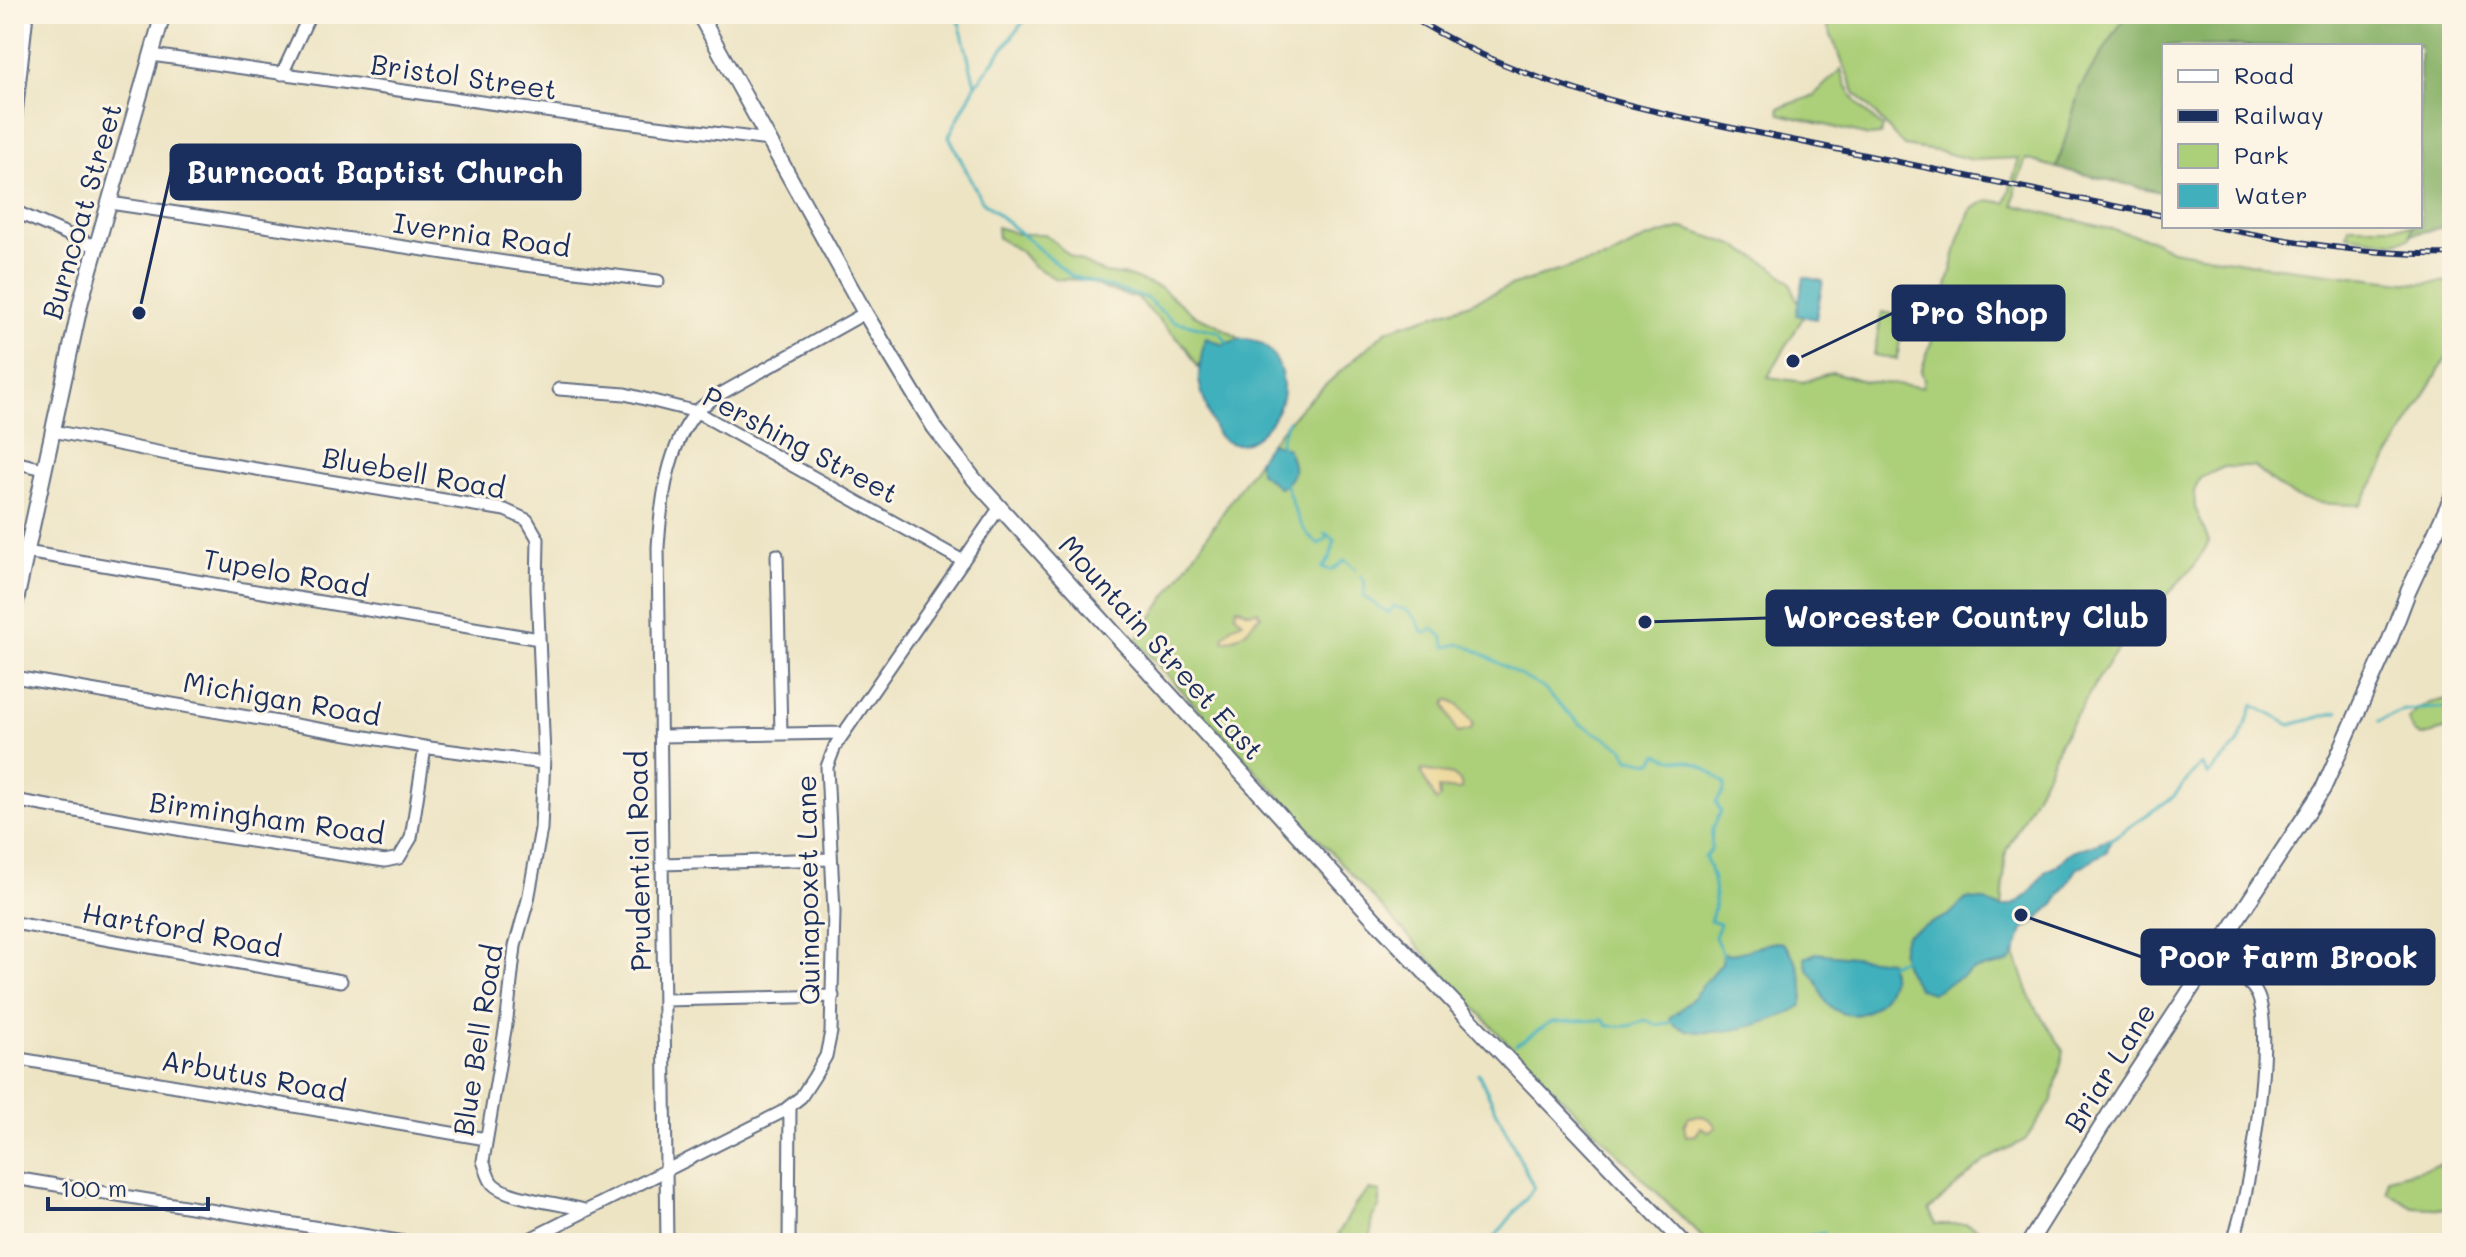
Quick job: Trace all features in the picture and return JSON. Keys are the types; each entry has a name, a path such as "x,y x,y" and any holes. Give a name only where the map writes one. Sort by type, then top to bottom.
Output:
{"main road":[{"name":"Burncoat Street","path":"14,610 16,586 81,301 163,14"},
{"name":"Mountain Street East","path":"699,14 865,313 934,427 1000,507 1375,920 1683,1243"},
{"name":"Briar Lane","path":"2029,1243 2123,1092 2300,827 2339,758 2408,592 2452,497"}],"street":[{"path":"14,133 27,14"},
{"path":"282,74 310,14"},
{"name":"Bristol Street","path":"152,55 613,121 769,140"},
{"name":"Ivernia Road","path":"110,203 539,267 658,281"},
{"path":"14,211 97,247"},
{"path":"697,412 717,396 865,313"},
{"name":"Pershing Street","path":"559,389 625,394 697,412 963,561"},
{"name":"Prudential Road","path":"667,1243 658,549 660,523 675,453 697,412"},
{"name":"Bluebell Road","path":"53,431 172,455 505,510 527,520 538,539 543,763 541,829 536,856"},
{"path":"14,462 44,469"},
{"name":"Quinapoxet Lane","path":"522,1243 541,1238 584,1210 667,1172 790,1106 801,1097 826,1056 831,1032 834,912 827,767 835,746 1000,507"},
{"name":"Tupelo Road","path":"26,552 539,639"},
{"path":"777,555 781,734"},
{"name":"Michigan Road","path":"14,677 425,747 543,763"},
{"path":"660,736 844,733"},
{"name":"Birmingham Road","path":"14,800 226,837 393,860 403,855 411,838 425,747"},
{"name":"Blue Bell Road","path":"536,856 515,946 507,1018 483,1161 491,1183 512,1195 584,1210"},
{"path":"662,864 830,859"},
{"name":"Hartford Road","path":"14,923 341,981"},
{"path":"2211,957 2255,990 2264,1027 2252,1158 2232,1243"},
{"path":"664,1000 833,996"},
{"name":"Arbutus Road","path":"14,1058 486,1139"},
{"path":"789,1243 790,1106"},
{"path":"14,1178 411,1243"}],"green space":[{"path":"1822,14 2127,14 2080,88 2057,168 2026,159 2017,183 2014,205 2150,239 2172,250 2261,265 2420,284 2452,281 2452,348 2361,505 2303,500 2281,489 2255,467 2224,467 2200,478 2194,492 2195,507 2209,542 2195,565 2126,638 2106,666 2059,744 2006,851 2002,908 2015,954 2032,1002 2064,1051 2051,1103 2025,1140 1986,1160 1929,1210 1936,1224 1966,1224 1988,1233 1990,1243 1708,1243 1510,1046 1136,641 1270,443 1302,406 1387,330 1460,307 1513,285 1609,258 1645,239 1683,228 1734,245 1774,268 1790,282 1797,300 1812,302 1768,377 1803,382 1833,372 1864,381 1922,387 1924,380 1921,371 1938,323 1959,239 1971,209 1988,200 2006,203 2019,158 1972,160 1904,146 1855,92"},
{"path":"2127,14 2452,14 2452,225 2411,235 2412,228 2422,228 2422,44 2162,44 2162,193 2057,168 2080,88"},
{"path":"1841,69 1857,102 1883,127 1880,135 1869,136 1780,114 1779,108 1813,96"},
{"path":"997,227 1018,234 1045,234 1070,256 1104,273 1128,276 1161,288 1194,315 1240,339 1222,345 1216,341 1204,350 1199,369 1186,347 1137,298 1104,289 1087,280 1056,279 1032,265 1020,251 998,238"},
{"path":"2349,228 2412,228 2410,238 2395,242 2347,235"},
{"path":"1882,312 1904,316 1897,359 1874,355"},
{"path":"2452,698 2452,728 2421,736 2413,731 2408,720 2417,710"},
{"path":"2452,1161 2452,1209 2413,1207 2387,1192 2388,1178"},
{"path":"1369,1190 1380,1192 1380,1206 1372,1218 1371,1238 1366,1243 1333,1243 1355,1205"}],"sand":[{"path":"1237,607 1248,612 1258,611 1261,616 1243,634 1224,641 1223,637 1233,625 1243,621 1235,615"},
{"path":"1448,699 1458,704 1473,723 1471,730 1457,733 1445,704"},
{"path":"1422,770 1453,775 1462,788 1439,788 1440,798 1436,801"},
{"path":"1689,1117 1710,1119 1716,1127 1709,1132 1701,1127 1696,1135 1686,1136 1684,1125"}],"water":[{"path":"1804,277 1823,281 1816,319 1796,315"},
{"path":"1206,338 1223,345 1240,339 1252,340 1270,351 1276,360 1283,380 1281,402 1272,420 1249,441 1230,443 1221,438 1211,420 1199,380"},
{"path":"1270,443 1287,448 1292,460 1290,480 1280,488 1259,472 1258,460"},
{"path":"2111,838 2107,851 2077,869 2055,903 2023,930 2010,962 1973,970 1932,993 1919,989 1902,956 1907,934 1949,915 1966,899 1983,900 2002,908 2015,904 2028,895 2046,871 2069,853"},
{"path":"1776,942 1783,943 1797,964 1803,990 1801,1006 1755,1025 1717,1032 1683,1029 1671,1022 1670,1017 1692,999 1722,963 1722,953 1735,953"},
{"path":"1816,953 1889,961 1891,978 1888,990 1867,1011 1849,1015 1839,1012 1825,1000 1807,967 1805,958"}],"waterway":[{"path":"957,14 975,84"},
{"path":"1029,14 975,86 949,136 981,200 1071,276 1146,298 1173,321 1220,332 1228,344"},
{"path":"1281,448 1280,440 1288,421"},
{"path":"1285,483 1306,533 1319,544 1326,539 1325,533 1335,540 1330,558 1322,568 1332,570 1345,560 1355,569"},
{"path":"1360,576 1365,582 1364,597 1389,613 1394,607 1408,612 1418,622 1422,632 1427,633 1432,628 1442,636 1446,647 1468,646 1543,688 1580,724 1622,747 1629,759 1653,762 1658,754 1691,762 1705,768 1725,784 1716,802 1721,812 1712,829 1711,850 1705,857 1715,889 1710,921 1720,924 1715,937 1723,955"},
{"path":"2107,842 2173,797 2201,764 2208,775 2238,744 2253,705 2290,725 2338,712"},
{"path":"2379,721 2404,710 2452,707"},
{"path":"1887,965 1903,959"},
{"path":"1516,1045 1551,1022 1603,1020 1608,1026 1629,1026 1646,1020 1657,1025 1673,1022"},
{"path":"1478,1073 1534,1188 1490,1243"},
{"path":"1771,1243 1824,1233"}],"railway":[{"path":"1407,14 1501,63 1598,97 1699,121 2162,216"},
{"path":"2222,228 2331,247 2391,253 2452,254"}],"place":[{"name":"Burncoat Baptist Church","path":"139,313"},
{"name":"Pro Shop","path":"1793,361"},
{"name":"Worcester Country Club","path":"1645,622"},
{"name":"Poor Farm Brook","path":"2021,915"}]}
